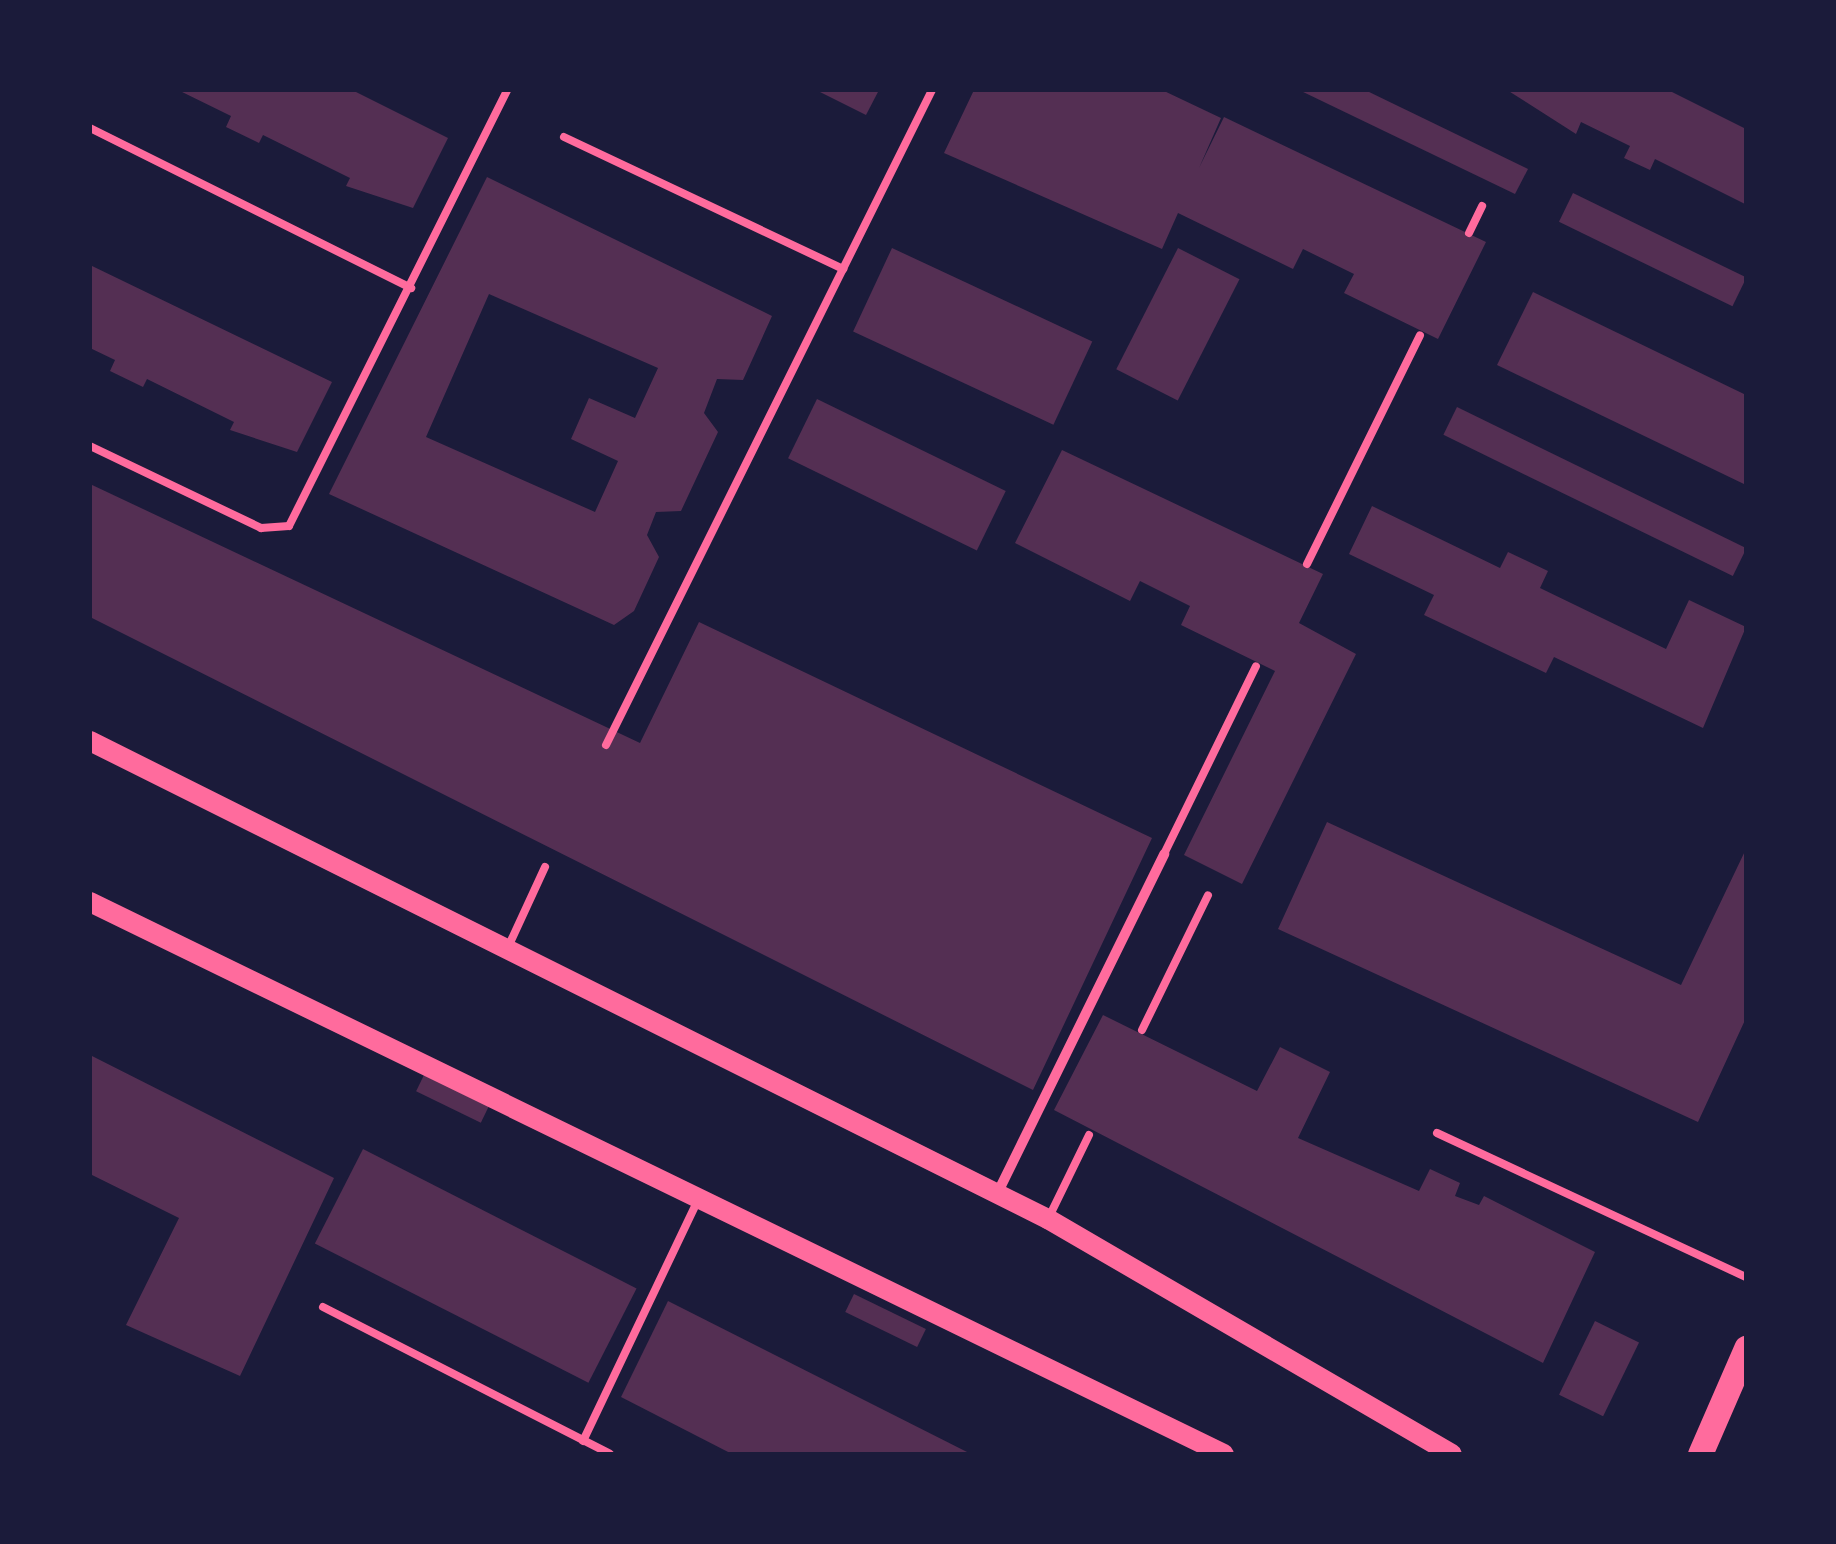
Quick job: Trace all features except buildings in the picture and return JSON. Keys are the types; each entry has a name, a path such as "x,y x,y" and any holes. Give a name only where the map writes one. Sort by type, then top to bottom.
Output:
{"main road":[{"path":"90,741 1048,1219 1452,1454"},
{"path":"90,902 1224,1454"},
{"path":"1700,1454 1746,1348"}],"street":[{"path":"997,1195 1164,854"}],"lane":[{"path":"90,446 260,528 289,526 508,90"},
{"path":"606,745 932,90"},
{"path":"90,128 410,288"},
{"path":"564,137 844,269"},
{"path":"1469,233 1482,206"},
{"path":"1307,564 1420,335"},
{"path":"1164,854 1256,666"},
{"path":"507,949 545,867"},
{"path":"1142,1030 1208,896"},
{"path":"1437,1132 1746,1277"},
{"path":"1048,1219 1089,1135"},
{"path":"583,1440 698,1200"},
{"path":"323,1307 610,1454"}]}
